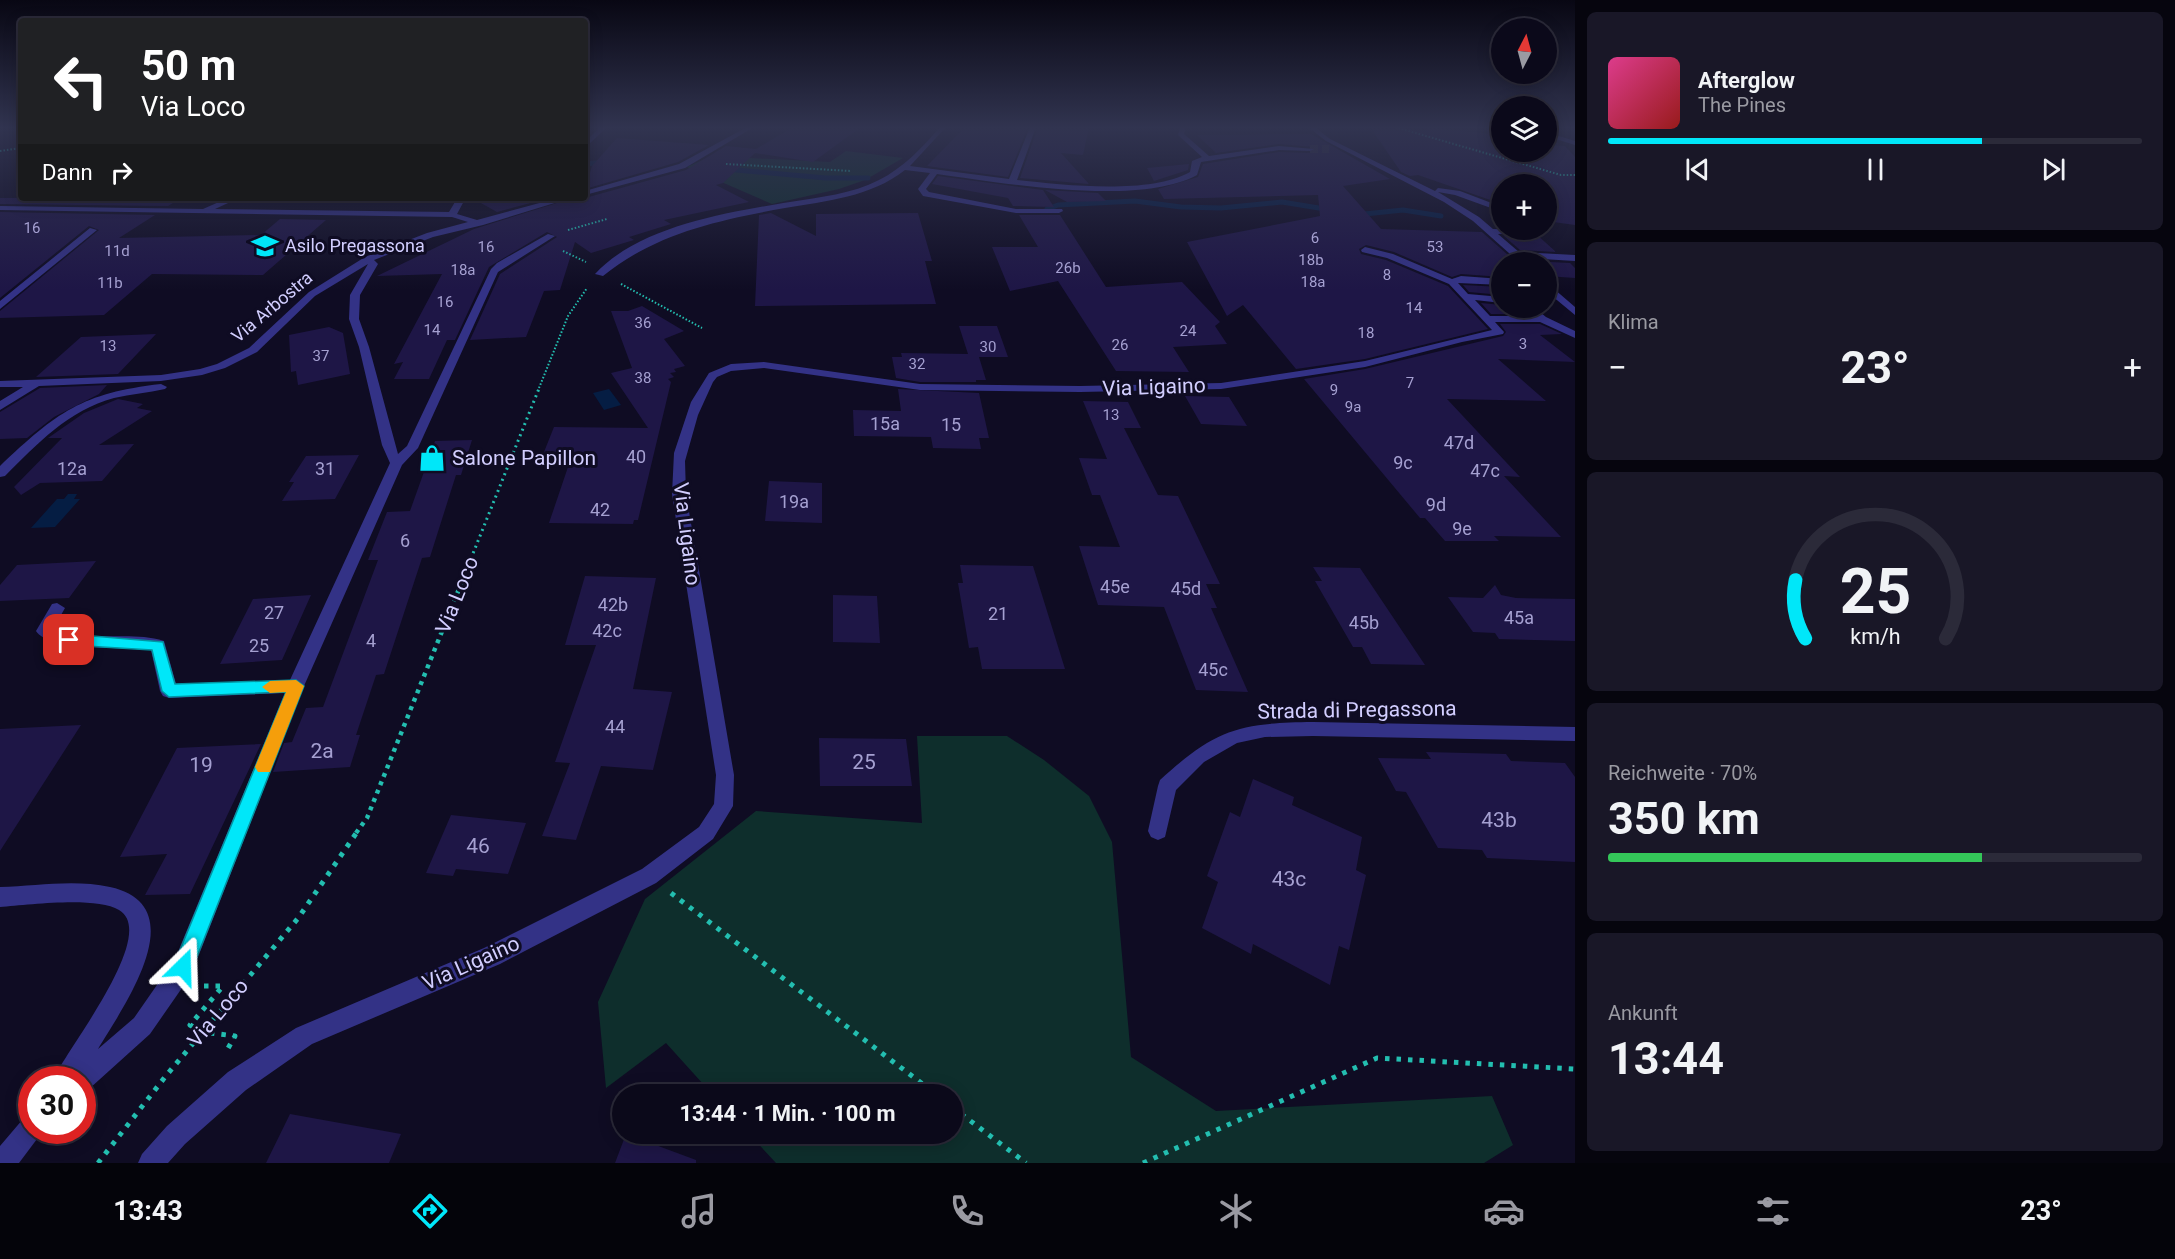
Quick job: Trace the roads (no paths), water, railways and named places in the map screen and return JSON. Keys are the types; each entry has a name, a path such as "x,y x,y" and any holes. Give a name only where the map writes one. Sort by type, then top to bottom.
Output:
{"street":[{"path":"588,192 625,181"},
{"path":"602,273 633,251 670,234 725,218 858,190 884,181"},
{"path":"928,181 922,189 926,194 1016,210 1059,211"},
{"path":"1007,181 1067,187 1160,184 1173,181"},
{"path":"1412,181 1491,230"},
{"path":"1424,187 1457,193 1491,206"},
{"path":"190,211 208,201"},
{"path":"202,212 228,201"},
{"path":"452,215 460,201"},
{"name":"Via Arbostra","path":"0,473 35,439 73,409 112,394 182,383 253,350 312,294 368,259 406,243 557,201"},
{"path":"1,208 452,215 480,223"},
{"path":"0,306 93,230"},
{"path":"96,1066 142,1026 183,967 296,686 396,463 412,448 494,271 532,245 551,236"},
{"path":"1501,240 1513,252"},
{"path":"1365,250 1390,256 1452,282 1487,319 1542,319 1575,335"},
{"path":"1557,257 1575,258"},
{"path":"368,259 373,264 355,295 354,319 364,347 388,445 396,463"},
{"path":"1452,282 1461,279 1491,281"},
{"path":"1557,295 1575,312"},
{"path":"1463,296 1491,299"},
{"name":"Via Ligaino","path":"151,1163 176,1135 237,1081 304,1036 492,956 649,876 706,833 723,806 726,775 679,494 680,460 686,433 705,384 713,375 741,366 764,365 920,387 1069,389 1221,386 1365,364 1461,339 1499,332 1487,319"},
{"name":"Via Arbostra","path":"0,384 161,378 202,372"},
{"path":"0,406 38,382"},
{"path":"57,608 44,631 54,637 83,643 120,641 158,645 169,691 296,686"},
{"name":"Strada di Pregassona","path":"1158,831 1167,786 1198,757 1233,738 1255,732 1324,729 1575,734"},
{"path":"0,897 102,895 125,901 135,910 142,934 132,964 73,1066"},
{"path":"2,1163 18,1144"}],"water":[{"path":"609,389 621,405 604,410 593,393"},
{"path":"68,494 77,494 74,499 80,499 55,527 31,528 57,499 64,499"}],"waterway":[{"path":"1047,209 1058,205 1135,201 1181,207 1221,208 1282,202 1331,210"},
{"path":"1355,215 1403,210 1441,216"}],"place":[{"name":"Asilo Pregassona","path":"265,246"},
{"name":"Salone Papillon","path":"432,458"}]}
